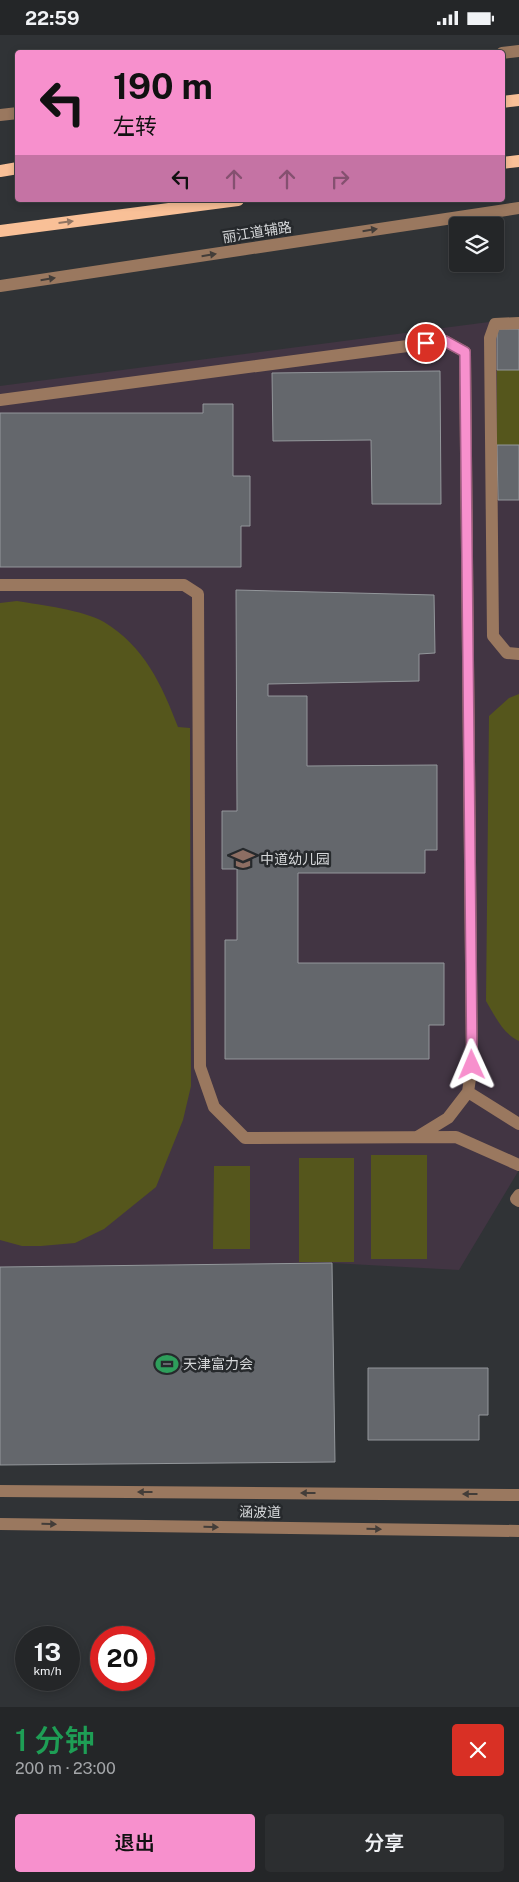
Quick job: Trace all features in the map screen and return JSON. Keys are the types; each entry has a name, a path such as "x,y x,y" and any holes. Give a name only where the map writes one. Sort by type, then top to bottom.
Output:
{"main road":[{"path":"505,102 519,100"},
{"path":"505,163 519,161"},
{"path":"0,171 15,168"},
{"path":"0,231 223,202"}],"street":[{"path":"505,53 519,51"},
{"path":"0,115 15,113"},
{"name":"丽江道辅路","path":"0,286 519,208"},
{"path":"519,323 495,324 490,338 493,636 507,653 519,654"},
{"path":"0,400 445,341 465,352 472,1065 468,1092 448,1118 417,1137"},
{"path":"0,585 184,585 198,595 200,1067 214,1107 245,1137 456,1137 519,1165"},
{"path":"468,1092 519,1124"},
{"path":"519,1195 516,1199 519,1201"},
{"name":"涵波道","path":"0,1491 519,1495"},
{"name":"涵波道","path":"0,1524 519,1531"}],"shaded area":[{"name":"中道幼儿园","path":"519,318 519,1170 459,1270 332,1263 0,1267 0,386"},
{"path":"497,370 519,370 519,445 497,445"},
{"path":"17,601 85,614 104,622 118,632 141,655 150,668 165,696 178,727 190,728 191,1086 183,1120 156,1187 104,1229 75,1243 41,1246 22,1246 0,1240 0,603"},
{"path":"519,694 519,1041 508,1034 486,1001 489,716 509,698"},
{"path":"371,1155 427,1155 427,1259 371,1259"},
{"path":"299,1158 354,1158 354,1262 299,1262"},
{"path":"214,1166 250,1166 250,1249 213,1249"}],"building":[{"path":"497,329 519,329 519,370 497,370"},
{"path":"440,371 441,504 372,504 371,440 273,441 272,373"},
{"path":"203,404 233,404 233,476 250,476 250,526 241,526 241,567 0,567 0,413 203,413"},
{"path":"497,445 519,445 519,500 498,500"},
{"path":"236,590 434,595 435,653 419,654 419,681 268,684 268,696 307,696 307,766 437,765 437,850 425,850 425,873 298,873 298,963 444,963 444,1025 429,1025 429,1059 225,1059 225,940 237,940 237,869 222,869 222,811 237,811"},
{"name":"天津富力会","path":"332,1263 335,1462 0,1465 0,1267"},
{"path":"368,1368 488,1368 488,1415 479,1415 479,1440 368,1440"}],"place":[{"name":"中道幼儿园","path":"243,859"},
{"name":"天津富力会","path":"167,1364"}],"route":[{"path":"426,343 445,341 465,352 472,1065"}]}
